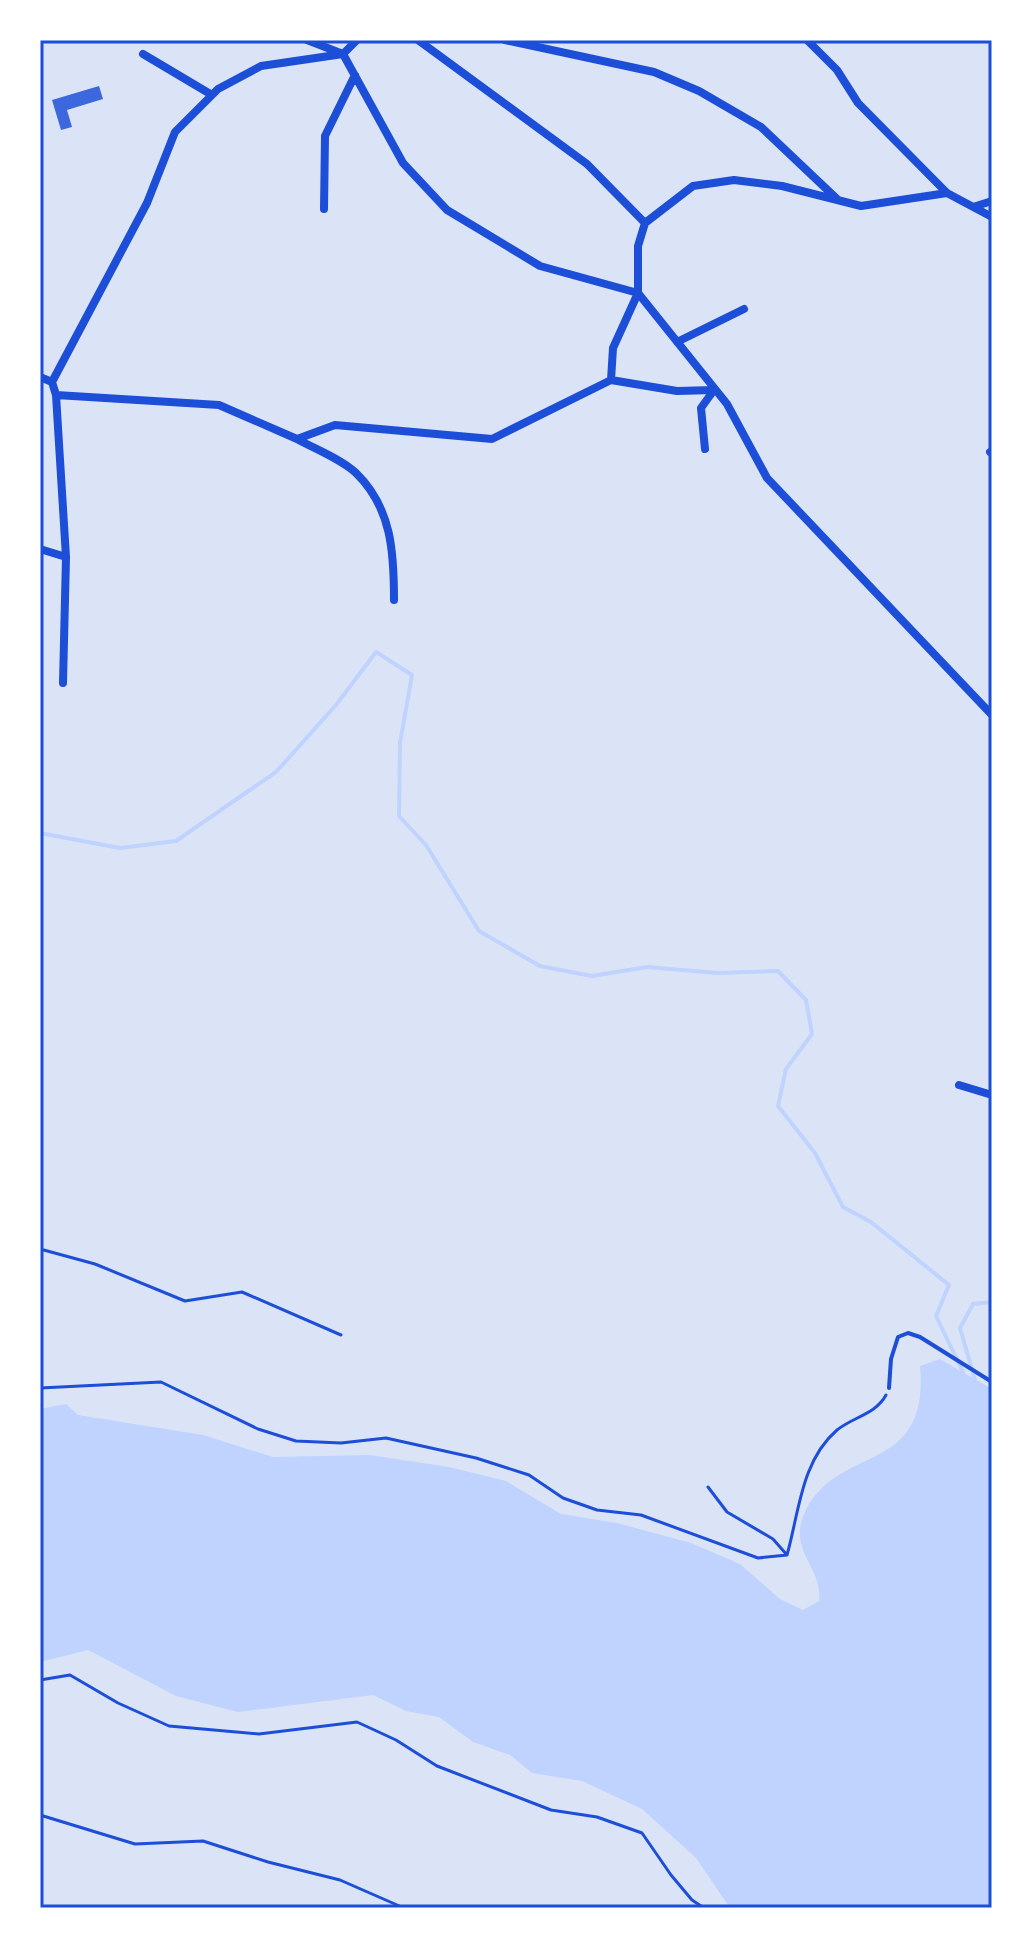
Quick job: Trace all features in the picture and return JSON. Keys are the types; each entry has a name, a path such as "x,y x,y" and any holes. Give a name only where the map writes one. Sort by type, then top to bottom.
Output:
{"street":[{"path":"307,40 343,54 403,163 447,210 540,266 638,293 727,404 767,478 992,715"},
{"path":"63,683 66,557 56,395 52,382 147,203 175,132 212,95 261,66 343,54 357,40"},
{"path":"418,40 587,164 645,223"},
{"path":"505,40 654,72 699,91 761,127 840,202"},
{"path":"807,40 837,70 858,103 947,193 992,217"},
{"path":"143,54 212,95"},
{"path":"324,209 325,136 355,75"},
{"path":"611,380 613,348 638,293 638,246 645,223 693,186 734,180 782,186 861,206 947,193"},
{"path":"973,207 992,201"},
{"path":"677,342 744,309"},
{"path":"40,377 52,382"},
{"path":"297,439 335,425 492,439 611,380 677,391 714,390"},
{"path":"705,449 701,408 714,390"},
{"path":"56,395 219,405 297,439 355,472 382,506 394,548 394,600"},
{"path":"40,549 66,557"},
{"path":"959,1085 992,1095"}],"lane":[{"path":"889,1388 891,1359 898,1337 908,1333 920,1337 992,1382"}],"path":[{"path":"40,1249 95,1264 185,1301 242,1292 341,1335"},
{"path":"40,1388 161,1382 258,1429 296,1441 341,1443 386,1438 476,1458 529,1475 563,1498 597,1510 641,1515 758,1558 787,1555"},
{"path":"787,1555 798,1504 821,1447 838,1430 881,1404 889,1388"},
{"path":"708,1487 727,1512 773,1539 787,1555"},
{"path":"40,1680 70,1675 118,1703 169,1726 259,1734 357,1722 396,1740 437,1766 551,1810 597,1817 642,1833 671,1875 692,1900 704,1908"},
{"path":"40,1815 135,1844 203,1841 268,1862 340,1880 404,1908"}],"shaded area":[{"path":"40,40 992,40 992,1908 40,1908"}],"water":[{"path":"940,1359 992,1389 992,1908 730,1908 696,1858 642,1809 582,1781 532,1773 510,1755 473,1742 439,1717 406,1711 373,1695 238,1712 176,1696 88,1650 40,1662 40,1409 66,1404 78,1415 203,1435 273,1457 370,1455 449,1467 506,1481 561,1514 617,1523 691,1543 740,1564 780,1599 803,1610 819,1601 816,1578 800,1539 804,1514 819,1492 837,1476 896,1443 911,1426 919,1402 920,1366"}],"building":[{"path":"99,86 103,99 67,110 72,127 61,130 52,100"}],"waterway":[{"path":"40,833 120,848 176,841 276,772 336,705 376,652 412,675 400,743 399,816 426,845 479,931 540,966 592,976 647,967 717,973 778,971 806,1000 812,1034 786,1069 778,1106 815,1153 843,1207 871,1222 949,1285 936,1316 963,1372"},
{"path":"975,1380 960,1328 973,1304 992,1302"}]}
